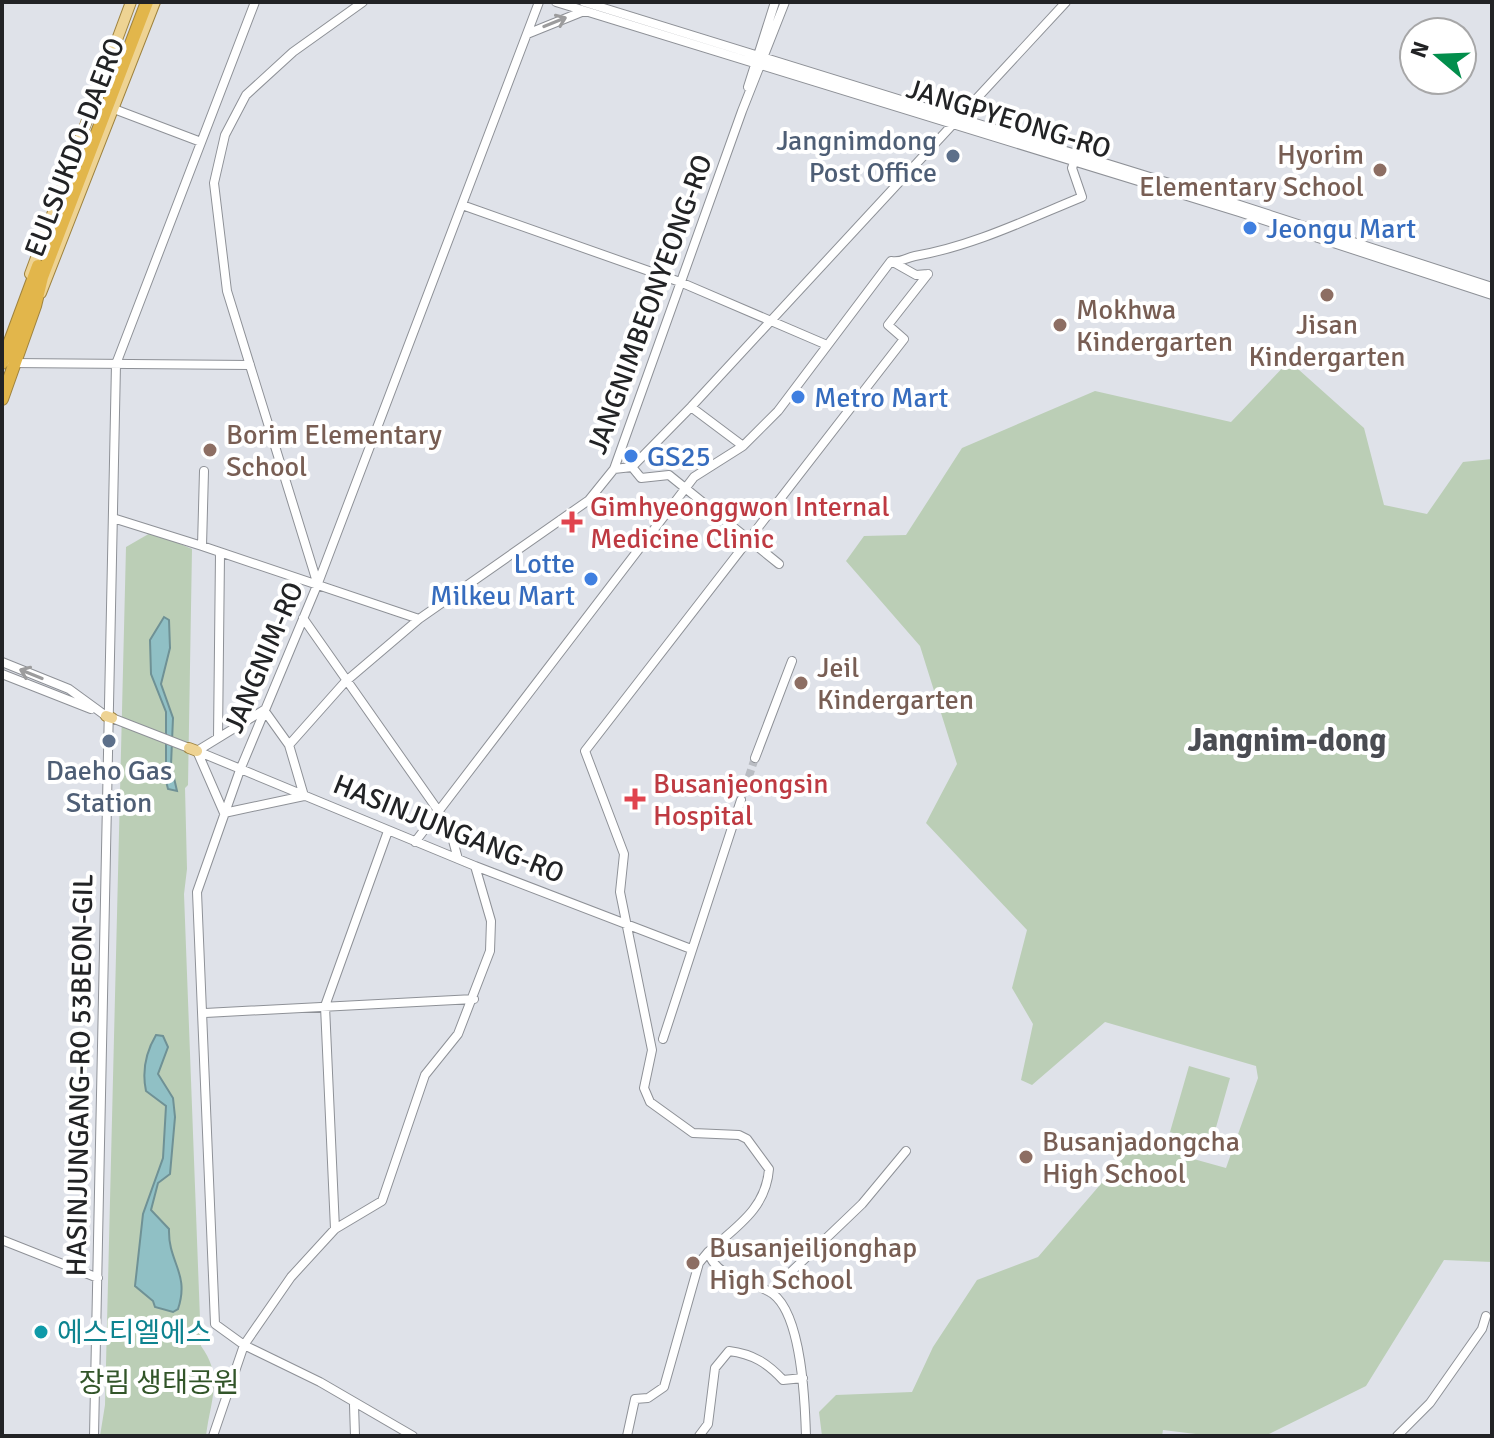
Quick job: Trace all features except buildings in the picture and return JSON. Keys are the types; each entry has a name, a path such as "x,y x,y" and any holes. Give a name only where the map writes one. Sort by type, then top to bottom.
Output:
{"highway":[{"path":"30,303 139,2"},
{"path":"30,303 147,2"},
{"name":"EULSUKDO-DAERO","path":"2,399 5,363 30,303"}],"main road":[{"name":"EULSUKDO-DAERO","path":"30,303 30,271 131,2"},
{"name":"EULSUKDO-DAERO","path":"30,303 114,109 155,2"}],"street":[{"path":"116,364 255,2"},
{"path":"318,583 227,291 214,183 225,135 246,95 293,52 363,2"},
{"name":"JANGNIM-RO","path":"244,1345 215,1324 205,1013 197,892 240,770 318,583 539,2"},
{"name":"JANGPYEONG-RO","path":"556,2 584,6 1492,287"},
{"path":"759,61 775,2"},
{"path":"759,61 785,2"},
{"path":"614,469 632,467 691,407 1066,2"},
{"path":"527,34 584,6"},
{"name":"JANGNIMBEONYEONG-RO","path":"289,745 345,682 419,619 589,500 614,469 759,61"},
{"path":"114,109 201,142"},
{"path":"891,261 901,262 909,257 955,247 1082,197 1072,168 1076,158"},
{"path":"462,205 680,282 773,319 827,345"},
{"path":"627,1436 635,1399 648,1398 664,1387 699,1263 757,1209 765,1194 769,1169 747,1139 739,1135 693,1133 650,1102 644,1088 652,1050 620,892 624,854 585,751 904,339 888,325 928,274 916,275 891,261"},
{"path":"415,842 435,811 694,477 743,446 778,411 891,261"},
{"name":"JANGPYEONG-RO","path":"1409,263 1492,295"},
{"path":"5,363 250,365"},
{"name":"HASINJUNGANG-RO 53BEON-GIL","path":"94,1436 116,519 116,364"},
{"path":"691,407 743,446"},
{"path":"632,467 641,478 669,475 779,564"},
{"path":"202,546 204,471"},
{"path":"116,519 318,583 419,619"},
{"path":"218,738 220,554"},
{"path":"303,618 435,811 449,826 458,859"},
{"path":"755,758 792,661"},
{"path":"2,662 69,689 109,717"},
{"path":"2,674 109,717"},
{"path":"264,710 289,745 304,796 224,813 193,750 264,710"},
{"name":"HASINJUNGANG-RO","path":"109,717 475,866 691,949"},
{"path":"663,1039 741,800"},
{"path":"335,1229 325,1006 388,831"},
{"path":"213,1436 244,1345 291,1277 335,1229 382,1201 425,1075 458,1034 490,951 491,921 475,866"},
{"path":"205,1013 474,999"},
{"path":"770,1292 862,1204 906,1151"},
{"path":"2,1240 98,1278"},
{"path":"708,1252 716,1267 746,1284 770,1292 784,1310 800,1354 806,1436"},
{"path":"1397,1436 1438,1393 1482,1329 1486,1316"},
{"path":"244,1345 320,1382 354,1405 413,1436"},
{"path":"699,1436 708,1424 715,1368 729,1351 748,1354 768,1364 783,1380 803,1378"},
{"path":"354,1405 355,1436"}],"green space":[{"path":"1289,361 1364,428 1384,505 1427,514 1463,462 1492,459 1492,1262 1444,1260 1366,1386 1265,1436 1212,1436 1163,1430 1162,1436 822,1436 819,1412 836,1395 912,1392 933,1347 977,1280 1038,1257 1136,1143 1226,1168 1258,1078 1256,1066 1105,1022 1032,1085 1021,1080 1033,1024 1012,988 1027,930 926,823 957,764 920,646 846,561 864,536 906,535 962,448 1095,391 1231,422"},
{"name":"장림 생태공원","path":"152,532 192,549 188,785 185,788 187,869 184,894 201,1346 208,1357 214,1379 206,1436 100,1436 105,1405 126,547"},
{"path":"1189,1066 1230,1078 1211,1145 1170,1132"}],"water":[{"path":"164,617 169,620 170,648 161,684 173,718 171,765 177,791 168,789 166,781 166,712 151,674 150,640"},
{"path":"156,1035 163,1036 168,1047 158,1074 173,1098 175,1117 170,1174 158,1183 151,1210 169,1229 182,1286 178,1309 173,1312 155,1307 153,1301 135,1286 143,1214 163,1158 166,1106 146,1091 144,1077"}],"tunnel":[{"path":"741,800 755,758"}],"place":[{"name":"Jangnimdong Post Office","path":"953,156"},
{"name":"Hyorim Elementary School","path":"1380,170"},
{"name":"Jeongu Mart","path":"1250,228"},
{"name":"Jisan Kindergarten","path":"1327,295"},
{"name":"Mokhwa Kindergarten","path":"1060,325"},
{"name":"Metro Mart","path":"798,397"},
{"name":"Borim Elementary School","path":"210,450"},
{"name":"GS25","path":"631,456"},
{"name":"Gimhyeonggwon Internal Medicine Clinic","path":"572,522"},
{"name":"Lotte Milkeu Mart","path":"591,579"},
{"name":"Jeil Kindergarten","path":"801,683"},
{"name":"Daeho Gas Station","path":"109,741"},
{"name":"Busanjeongsin Hospital","path":"635,799"},
{"name":"Busanjadongcha High School","path":"1026,1157"},
{"name":"Busanjeiljonghap High School","path":"693,1263"},
{"name":"에스티엘에스","path":"41,1332"}],"district":[{"name":"Jangnim-dong","path":"1287,740"}]}
